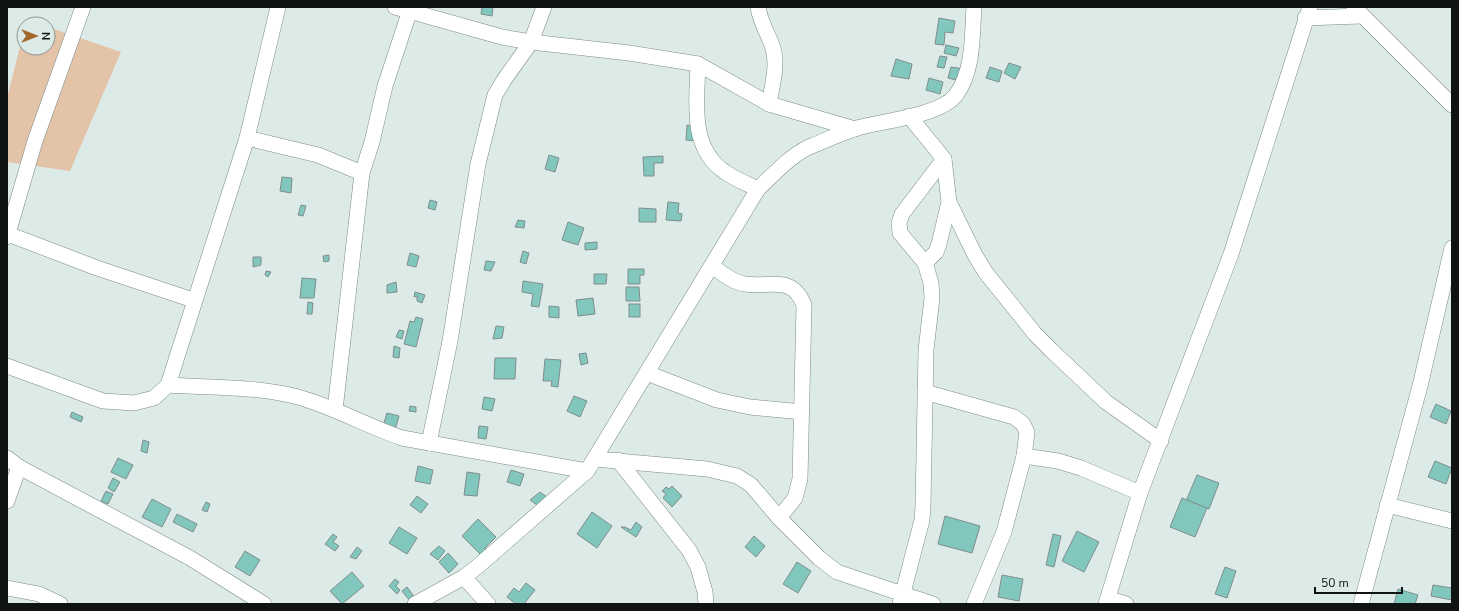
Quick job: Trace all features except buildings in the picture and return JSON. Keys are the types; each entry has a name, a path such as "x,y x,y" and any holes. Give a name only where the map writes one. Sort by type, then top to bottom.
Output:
{"street":[{"path":"84,7 35,141 7,236 193,300"},
{"path":"7,366 103,400 134,403 154,398 168,385 181,347 193,300 247,138 278,7"},
{"path":"395,7 410,9 479,32 532,42 629,52 698,64 769,104 855,129"},
{"path":"429,444 450,341 478,164 495,96 504,80 532,42 544,7"},
{"path":"758,7 763,27 773,46 776,66 769,104"},
{"path":"415,604 464,577 591,465 758,189 795,156 808,148 855,129 932,110 944,105 955,96 963,84 970,59 974,7"},
{"path":"334,410 362,173 372,142 386,86 410,9"},
{"path":"1126,604 1107,601 1140,493 1232,254 1308,13 1357,11 1452,105"},
{"path":"698,64 696,118 701,141 712,161 724,172 758,189"},
{"path":"909,116 944,159 949,202 975,256 986,273 1035,334 1106,402 1161,441"},
{"path":"247,138 318,155 362,173"},
{"path":"902,600 922,520 926,350 932,298 931,283 925,263 900,233 899,224 902,214 944,159"},
{"path":"925,263 938,248 949,202"},
{"path":"1361,604 1420,386 1452,248"},
{"path":"712,266 735,281 750,284 779,284 790,286 799,293 804,304 799,490 796,498 779,518"},
{"path":"647,373 717,400 750,407 802,412"},
{"path":"168,385 251,390 297,397 334,410 376,429 402,438 429,444 535,460 591,465 618,460 707,469 737,476 751,485 779,518 819,558 837,572 902,600 933,604"},
{"path":"925,392 1014,417 1023,424 1027,432 1024,456 1004,532 974,604"},
{"path":"1024,456 1081,468 1140,493"},
{"path":"618,460 689,550 698,567 705,592 706,604"},
{"path":"7,502 13,462 190,558 264,604"},
{"path":"1387,505 1452,521"},
{"path":"464,577 488,604"},
{"path":"7,588 39,594 60,604"}],"shaded area":[{"path":"56,30 121,52 70,171 7,162 7,98 18,56 56,56"}]}
